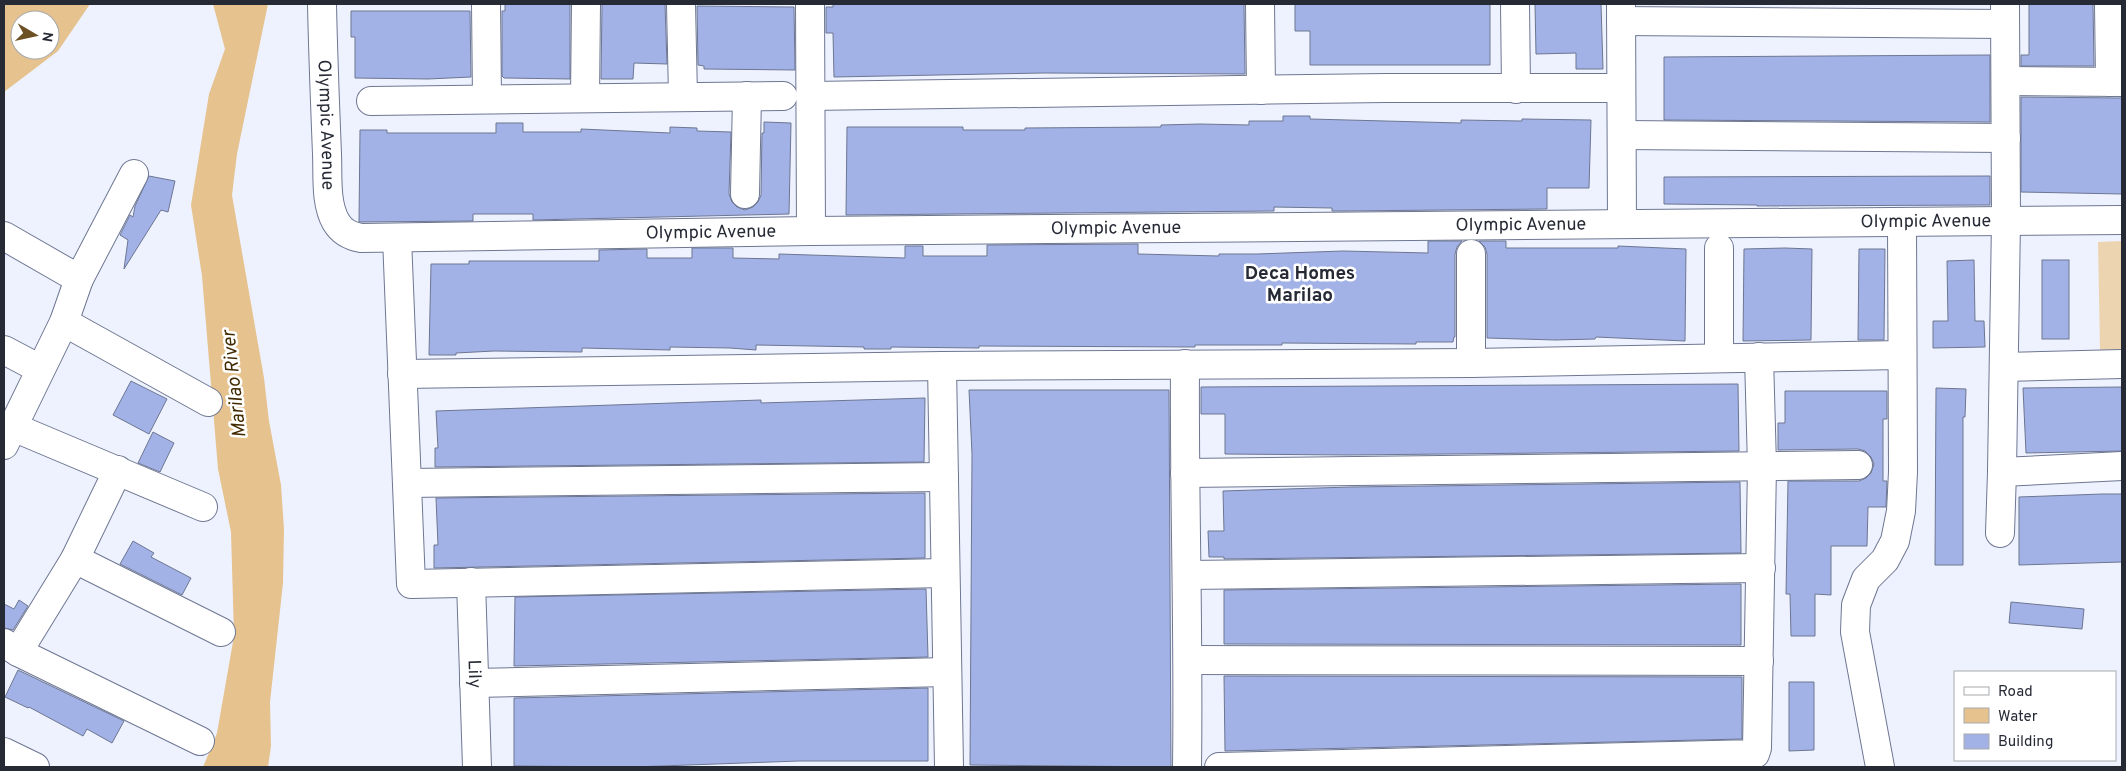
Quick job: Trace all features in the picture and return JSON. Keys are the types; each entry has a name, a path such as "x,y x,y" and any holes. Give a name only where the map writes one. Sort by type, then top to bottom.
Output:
{"street":[{"name":"Olympic Avenue","path":"322,4 329,194 332,211 342,231 350,236 361,238 811,231 2122,220"},
{"path":"486,4 487,99"},
{"path":"585,98 586,4"},
{"path":"681,4 683,97"},
{"path":"810,4 811,231"},
{"path":"1260,4 1260,90"},
{"path":"1515,4 1516,89"},
{"path":"2006,81 2116,82 2109,4"},
{"path":"1622,224 1621,13 2005,14 2006,221 2000,533"},
{"path":"810,96 1260,90 1622,88"},
{"path":"745,194 746,96"},
{"path":"370,101 783,96"},
{"path":"1622,135 2006,138"},
{"path":"134,174 79,279 64,322 8,436 118,470 203,507"},
{"path":"1880,767 1855,632 1856,605 1866,579 1885,560 1895,540 1901,511 1903,472 1902,222"},
{"path":"4,236 79,279"},
{"path":"397,238 411,584 945,573"},
{"path":"1719,248 1719,358"},
{"path":"1471,254 1471,363"},
{"path":"64,322 208,402"},
{"path":"4,350 40,369"},
{"path":"402,374 942,366 1471,363 1902,355"},
{"path":"1220,767 1755,754 1757,748 1761,568 1762,466 1759,357"},
{"path":"1186,364 1184,473 1189,660 1187,767"},
{"path":"2004,366 2122,364"},
{"path":"942,366 949,767"},
{"path":"1184,473 1858,465"},
{"path":"2002,472 2122,466"},
{"path":"118,470 75,559 11,648 200,741"},
{"path":"407,483 944,477"},
{"path":"75,559 221,632"},
{"path":"1187,575 1761,568"},
{"name":"Lily","path":"471,582 477,767"},
{"path":"1189,660 1759,661"},
{"path":"474,683 947,672"},
{"path":"4,752 34,767"}],"shaded area":[{"path":"2122,241 2122,351 2100,351 2098,242"}],"water":[{"path":"4,4 90,4 60,48 60,10 10,10 10,60 46,60 4,92"},
{"name":"Marilao River","path":"213,4 268,4 237,154 232,195 281,485 284,529 283,583 270,702 271,746 268,767 203,767 217,733 234,636 231,532 218,469 202,276 191,205 209,94 225,49"}],"building":[{"path":"505,4 570,4 570,79 504,78 502,76 502,11 505,11"},
{"path":"602,4 665,4 667,64 634,63 633,79 601,79"},
{"path":"833,4 1244,4 1245,74 1043,73 834,77 833,33 826,33 826,7 833,7"},
{"path":"1295,4 1490,4 1490,65 1310,65 1310,31 1295,31"},
{"path":"1535,4 1601,4 1603,69 1576,69 1576,53 1536,54"},
{"path":"2029,4 2093,4 2094,66 2021,66 2021,55 2029,55"},
{"path":"697,6 794,7 795,70 704,69 704,66 698,65"},
{"path":"351,11 470,11 471,77 428,79 355,78 355,37 351,37"},
{"path":"1990,55 1990,122 1664,120 1664,57"},
{"path":"2021,97 2122,98 2122,194 2021,192"},
{"path":"1283,116 1310,116 1310,119 1461,123 1461,120 1591,120 1589,188 1547,188 1547,209 1332,211 1332,208 1274,207 1274,211 846,215 847,127 963,127 963,130 1025,130 1025,128 1161,127 1161,125 1200,124 1249,125 1249,121 1283,121"},
{"path":"764,122 791,123 789,214 533,220 533,214 473,214 473,221 359,222 360,130 387,130 387,133 496,133 496,123 523,123 523,132 581,132 581,129 670,133 670,127 697,128 697,131 731,132 729,194 732,202 737,207 745,210 753,207 761,195 762,133 764,133"},
{"path":"149,176 175,181 168,212 161,210 124,269 128,240 120,235 130,215 133,217 135,206"},
{"path":"1990,176 1990,205 1757,206 1664,204 1664,177"},
{"path":"1428,241 1462,241 1457,247 1455,254 1455,337 1453,342 1416,342 1416,344 1282,343 1282,345 1195,345 1195,347 891,347 891,349 756,345 756,350 670,347 670,350 582,348 582,352 494,351 456,353 456,355 429,355 431,264 469,264 469,261 599,261 599,250 647,249 647,258 692,258 692,248 733,248 733,258 779,259 779,254 905,258 905,246 923,246 923,256 987,256 987,245 1138,244 1138,254 1219,256 1219,254 1343,251 1428,253"},
{"path":"1479,241 1506,241 1506,248 1618,248 1618,246 1686,249 1685,341 1596,337 1595,339 1555,340 1487,338 1487,254 1485,247"},
{"path":"1744,249 1812,249 1811,340 1743,341"},
{"path":"1859,249 1885,249 1884,340 1858,340"},
{"path":"1974,260 1975,321 1984,321 1985,347 1933,348 1933,321 1948,321 1947,261"},
{"path":"2042,260 2069,260 2069,339 2042,339"},
{"path":"131,381 167,399 149,434 113,415"},
{"path":"1738,384 1739,451 1349,455 1225,454 1225,414 1201,414 1201,387"},
{"path":"2122,387 2122,451 2026,453 2023,388"},
{"path":"1936,388 1966,389 1965,417 1963,417 1963,565 1935,565"},
{"path":"969,390 1169,390 1171,767 970,765 972,454"},
{"path":"1785,391 1887,391 1887,419 1883,419 1883,481 1887,481 1886,507 1868,507 1867,546 1831,546 1831,595 1815,594 1815,636 1791,636 1790,594 1786,594 1788,481 1859,481 1871,473 1874,464 1871,457 1865,451 1858,449 1778,450 1778,423 1785,423"},
{"path":"925,398 924,462 435,467 435,448 438,448 436,411 761,400 761,403"},
{"path":"153,432 174,443 160,472 138,463"},
{"path":"1740,482 1741,553 1224,559 1224,557 1209,557 1208,531 1224,531 1223,491 1350,487"},
{"path":"925,493 925,558 434,568 434,545 438,545 436,498"},
{"path":"2122,494 2122,562 2019,565 2019,497"},
{"path":"133,541 154,553 151,557 191,578 182,595 120,564"},
{"path":"1741,584 1741,645 1224,644 1224,590"},
{"path":"926,589 928,657 514,666 515,597"},
{"path":"19,600 28,606 13,630 4,628 4,604 14,609"},
{"path":"2011,602 2084,609 2082,629 2009,623"},
{"path":"18,670 124,721 112,743 87,729 83,736 29,707 5,697"},
{"path":"1224,676 1742,677 1742,739 1225,751"},
{"path":"1789,682 1814,682 1814,750 1789,751"},
{"path":"928,688 928,761 799,761 633,767 514,766 514,698"}],"district":[{"name":"Deca Homes Marilao","path":"1300,285"}]}
